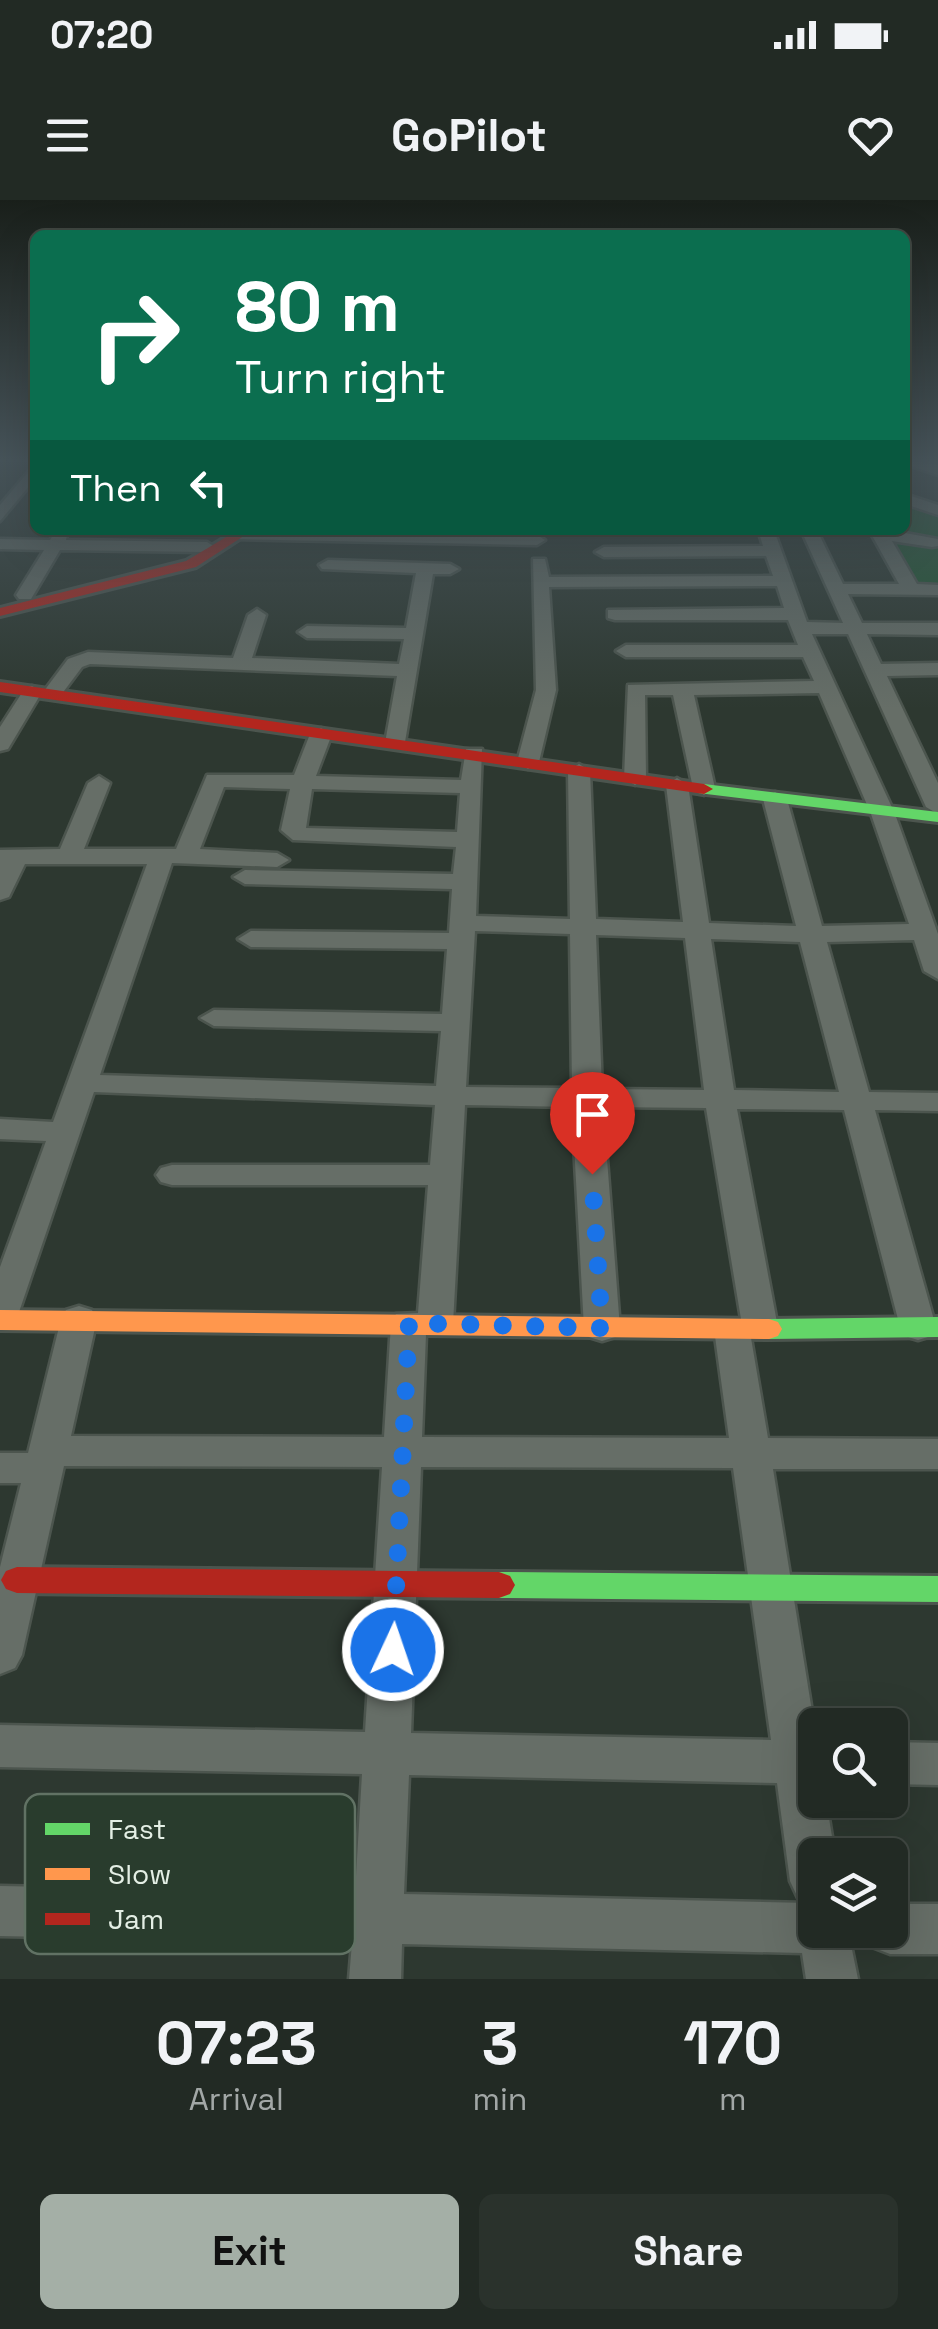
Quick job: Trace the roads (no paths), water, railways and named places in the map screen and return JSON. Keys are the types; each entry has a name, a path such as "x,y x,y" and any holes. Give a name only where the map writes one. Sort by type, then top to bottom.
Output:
{"street":[{"path":"0,612 37,594 58,543"},
{"path":"109,586 130,543"},
{"path":"0,596 109,586 159,575 217,543"},
{"path":"349,543 328,566 450,569"},
{"path":"528,762 546,690 538,543"},
{"path":"604,552 740,543"},
{"path":"771,543 825,687 884,814 938,971"},
{"path":"815,543 938,807"},
{"path":"885,543 907,581 938,590"},
{"path":"396,743 426,569"},
{"path":"837,589 907,581 938,572"},
{"path":"541,582 786,582"},
{"path":"615,614 798,621 854,628 938,628"},
{"path":"241,662 257,615"},
{"path":"306,632 414,634"},
{"path":"626,651 810,651"},
{"path":"0,744 42,693 75,663 88,658 408,670"},
{"path":"873,670 938,670"},
{"path":"0,687 884,814 938,816"},
{"path":"634,778 635,689 825,687"},
{"path":"682,688 697,930 746,1329 750,1453 770,1587 798,1723"},
{"path":"321,734 302,784 293,830 301,836 468,840"},
{"path":"375,1979 400,1450 445,1175 474,754"},
{"path":"579,771 587,1097 602,1328"},
{"path":"472,787 214,780 173,856 82,1082 66,1132 16,1226 0,1318 602,1328 928,1327 857,1101 775,799"},
{"path":"69,857 99,784"},
{"path":"0,892 8,857 280,860"},
{"path":"244,877 466,882"},
{"path":"252,939 583,927 811,934 922,932"},
{"path":"214,1018 456,1022"},
{"path":"82,1082 452,1096 938,1102"},
{"path":"0,1129 66,1132"},
{"path":"172,1175 445,1175"},
{"path":"0,1656 79,1319"},
{"path":"0,1468 45,1460 400,1450 938,1454"},
{"path":"17,1580 938,1589"},
{"path":"0,1746 798,1762"},
{"path":"908,1763 938,1764"},
{"path":"0,1911 25,1911"},
{"path":"355,1918 798,1928"},
{"path":"908,1929 938,1930"},
{"path":"826,1948 832,1979"}]}
